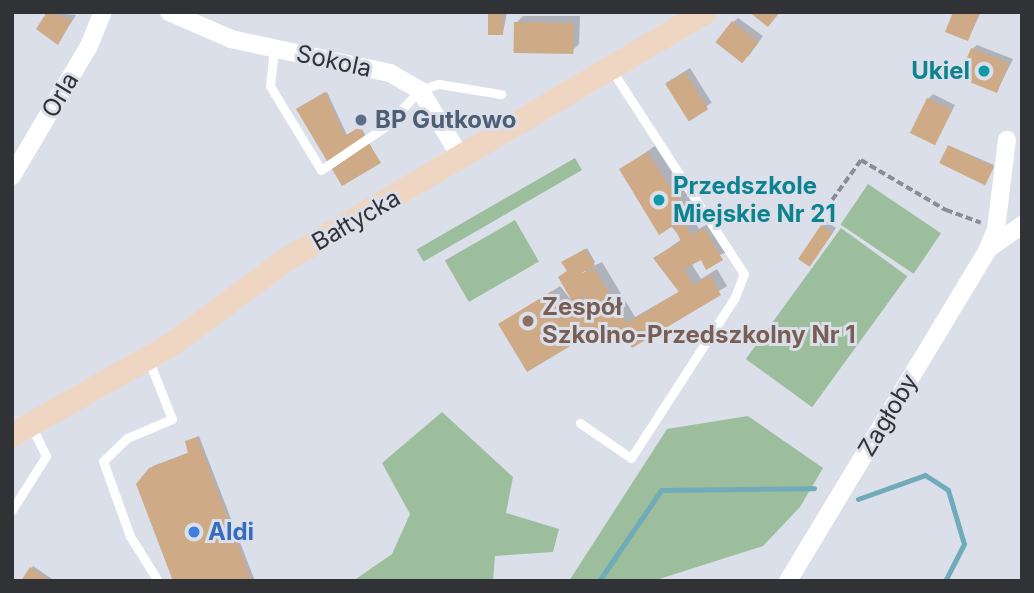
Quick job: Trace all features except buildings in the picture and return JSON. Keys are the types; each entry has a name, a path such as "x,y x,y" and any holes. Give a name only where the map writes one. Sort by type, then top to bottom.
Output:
{"main road":[{"name":"Bałtycka","path":"22,430 148,359 286,260 612,71 705,12"}],"street":[{"name":"Orla","path":"12,176 89,47 103,12"},
{"name":"Sokola","path":"169,12 231,39 390,73 420,90 462,159"},
{"name":"Zagłoby","path":"788,581 988,249 996,229 1007,140"},
{"name":"Zagłoby","path":"988,249 1022,225"}],"lane":[{"path":"274,48 271,86 321,170 386,126 420,90 439,85 500,94"},
{"path":"580,423 631,458 736,298 744,274 612,71"},
{"path":"148,359 172,419 127,438 103,461 130,536 158,581"},
{"path":"12,510 46,457 22,430"}],"path":[{"path":"832,200 861,160 946,210 996,229"}],"green space":[{"path":"575,158 582,170 424,262 417,250"},
{"path":"868,184 941,233 914,274 841,225"},
{"path":"515,220 539,262 469,302 445,260"},
{"path":"841,228 907,276 812,407 746,359"},
{"path":"442,412 513,477 506,513 559,529 553,552 495,556 493,581 353,581 392,554 410,514 382,463"},
{"path":"748,416 823,468 800,507 763,546 653,581 569,581 667,429"}],"waterway":[{"path":"858,499 925,475 948,490 964,544 945,581"},
{"path":"599,581 661,490 814,488"}],"place":[{"name":"Ukiel","path":"984,71"},
{"name":"BP Gutkowo","path":"361,120"},
{"name":"Przedszkole Miejskie Nr 21","path":"659,200"},
{"name":"Zespół Szkolno-Przedszkolny Nr 1","path":"528,321"},
{"name":"Aldi","path":"194,532"}]}
